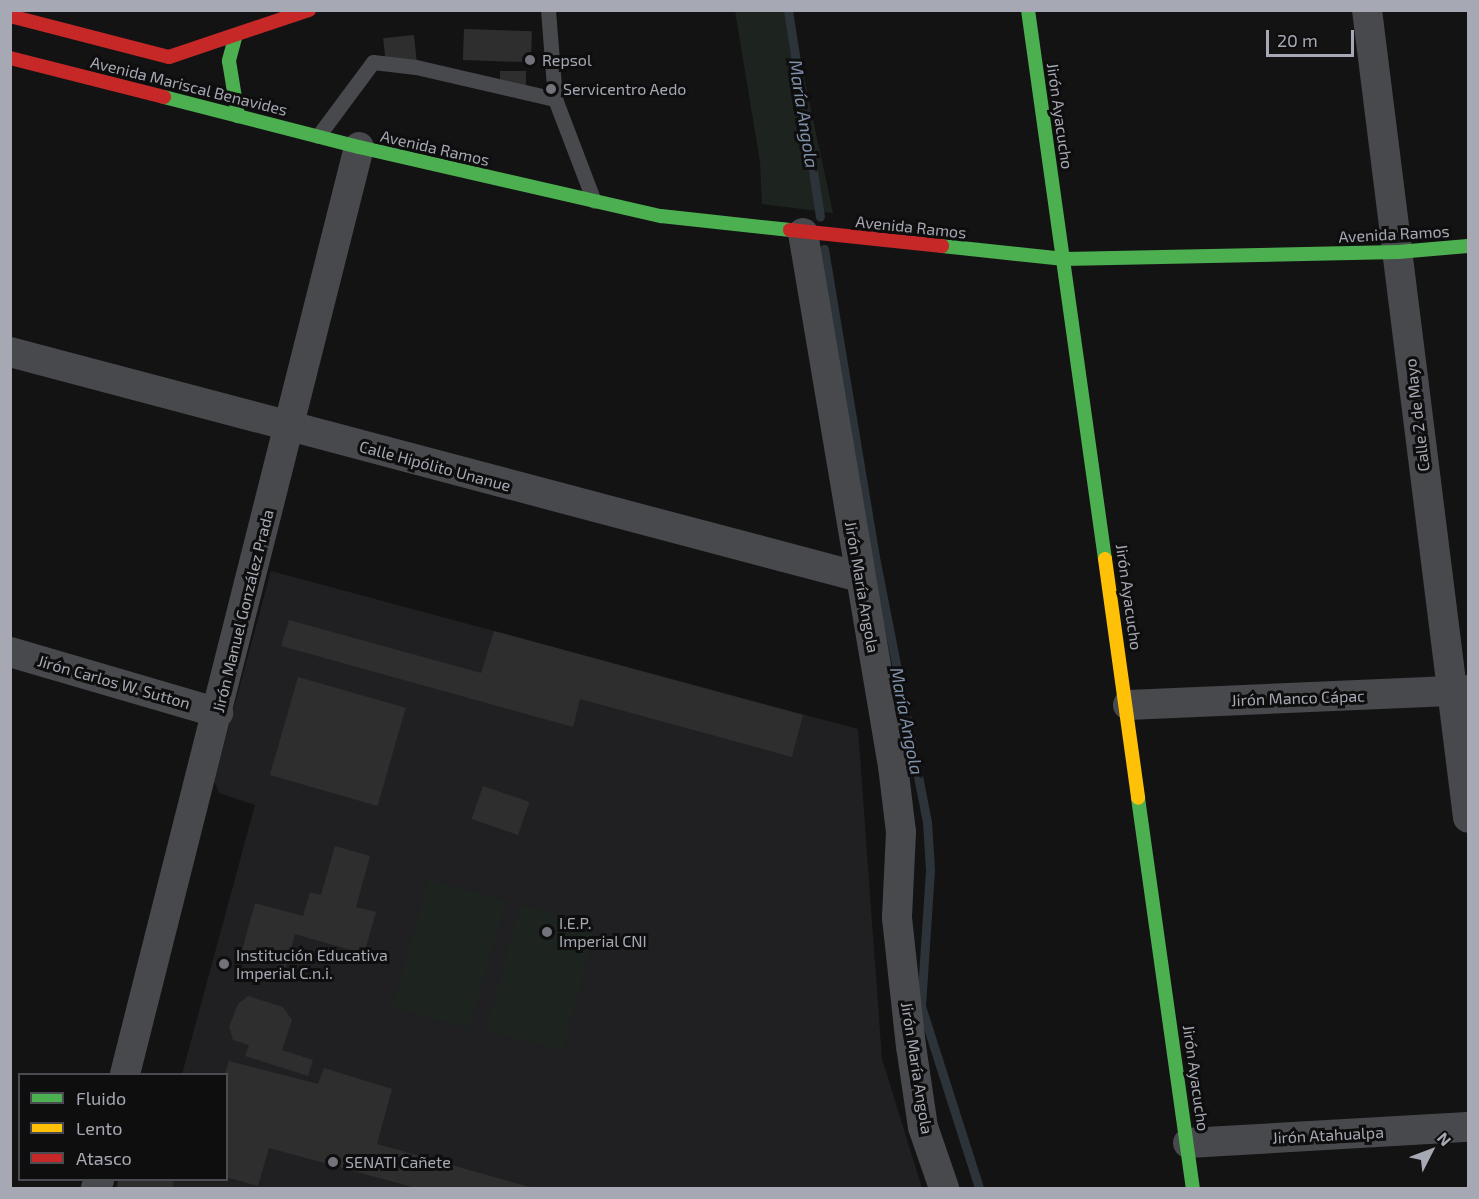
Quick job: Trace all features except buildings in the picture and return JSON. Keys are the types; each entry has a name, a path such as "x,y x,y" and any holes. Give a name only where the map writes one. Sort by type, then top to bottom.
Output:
{"main road":[{"path":"238,116 229,61 235,38 309,10"},
{"name":"Jirón Ayacucho","path":"1028,10 1128,705 1193,1188"},
{"name":"Avenida Mariscal Benavides","path":"10,16 169,57 235,38"},
{"name":"Avenida Mariscal Benavides","path":"10,58 359,147"},
{"name":"Avenida Ramos","path":"359,147 661,216 803,233 1064,259 1398,252 1468,246"}],"street":[{"name":"Calle 2 de Mayo","path":"1367,10 1398,252 1460,691 1468,818"},
{"name":"Jirón Manuel González Prada","path":"125,1073 218,713 287,428 359,147"},
{"name":"Jirón María Angola","path":"803,233 893,766 901,832 897,918 911,1046 923,1127 944,1188"},
{"name":"Calle Hipólito Unanue","path":"10,352 287,428 860,577"},
{"name":"Jirón Carlos W. Sutton","path":"10,652 218,713"},
{"name":"Jirón Manco Cápac","path":"1128,705 1460,691"},
{"name":"Jirón Atahualpa","path":"1188,1143 1468,1127"}],"lane":[{"path":"548,10 555,99 594,201"},
{"path":"318,136 373,62 416,67 555,99"}],"shaded area":[{"path":"735,11 790,11 833,213 762,204 760,162"},
{"name":"I.E.P. Imperial CNI","path":"271,571 858,729 882,1059 922,1188 115,1188 118,1181 228,1181 228,1073 182,1073 255,805 219,793 214,781"},
{"path":"429,879 506,901 469,1029 392,1007"},
{"path":"520,905 596,925 563,1051 486,1031"}],"waterway":[{"name":"María Angola","path":"788,10 820,217"},
{"name":"María Angola","path":"824,249 875,557 927,822 930,870 921,1006 979,1188"}],"traffic: fast":[{"path":"1028,10 1105,559"},
{"path":"235,38 229,61 238,116"},
{"path":"164,97 359,147 661,216 790,230"},
{"path":"942,246 1064,259 1398,252 1468,246"},
{"path":"1138,798 1193,1188"}],"traffic: slow":[{"path":"1105,559 1138,798"}],"traffic: jam":[{"path":"10,16 169,57 309,10"},
{"path":"10,58 164,97"},
{"path":"790,230 942,246"}],"place":[{"name":"Repsol","path":"530,60"},
{"name":"Servicentro Aedo","path":"551,89"},
{"name":"I.E.P. Imperial CNI","path":"547,932"},
{"name":"Institución Educativa Imperial C.n.i.","path":"224,964"},
{"name":"SENATI Cañete","path":"333,1162"}]}
